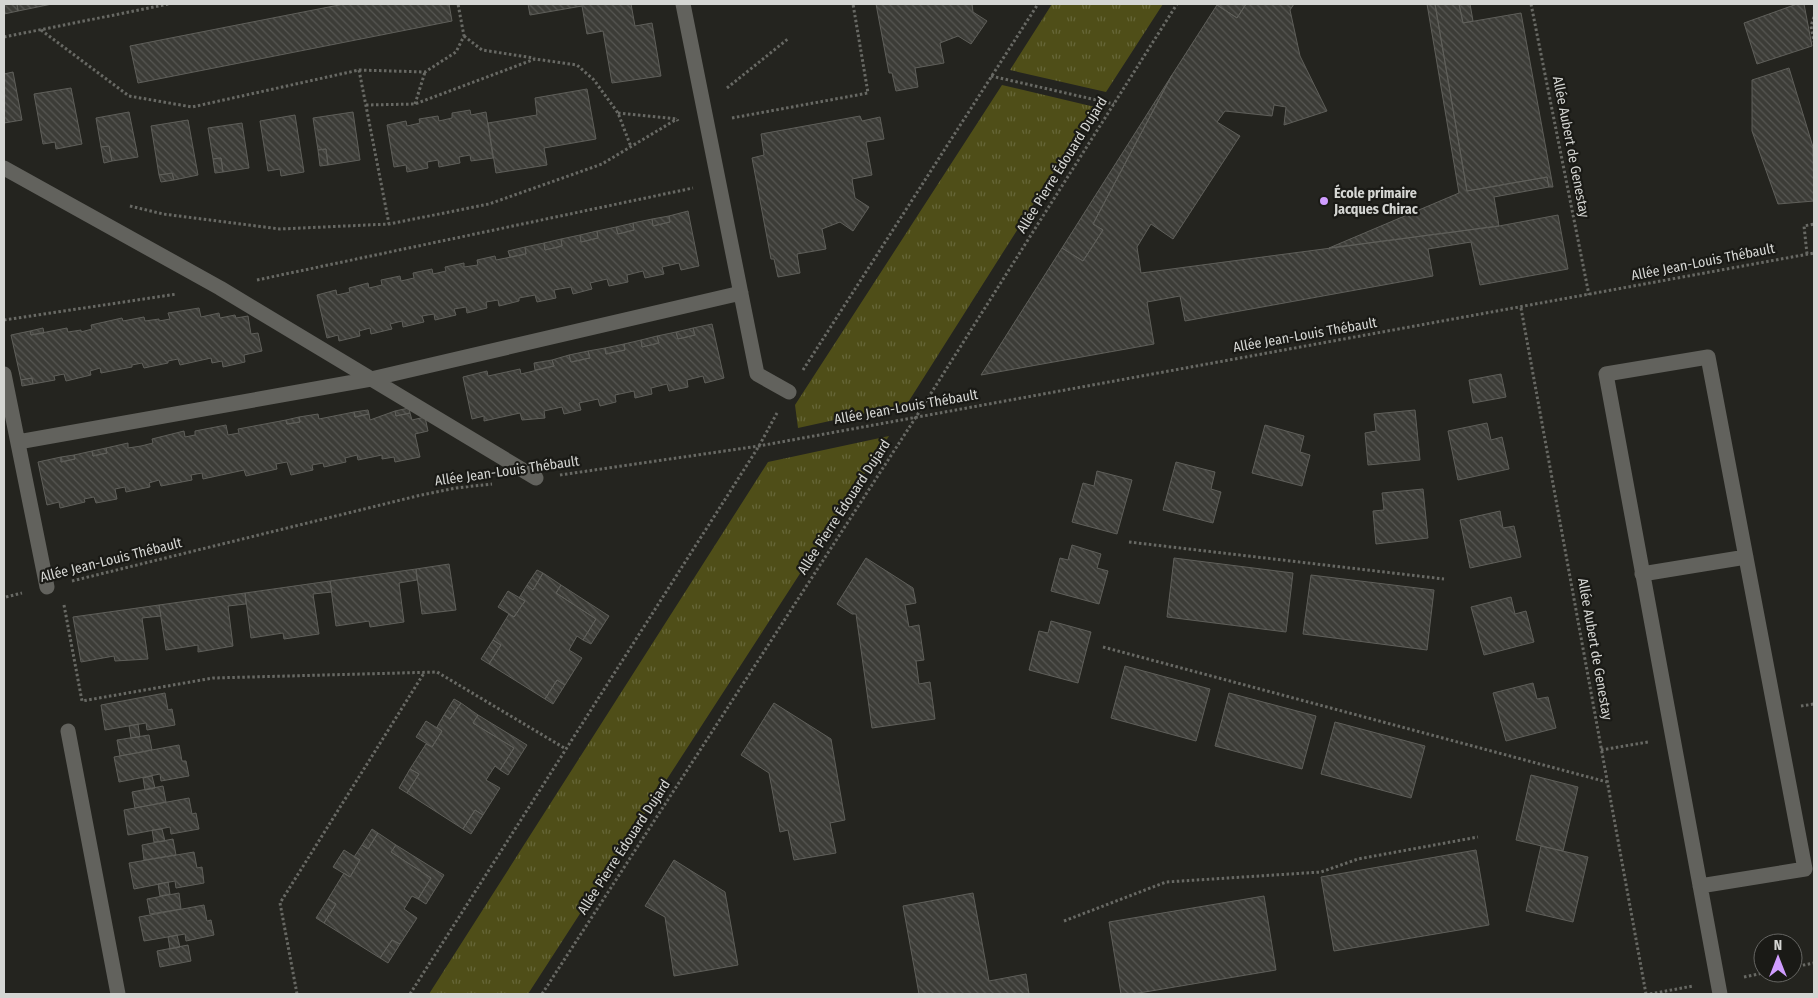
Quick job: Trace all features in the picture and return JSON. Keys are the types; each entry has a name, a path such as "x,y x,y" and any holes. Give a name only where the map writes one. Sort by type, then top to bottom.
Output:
{"street":[{"path":"683,4 757,374 788,392"},
{"path":"4,168 220,288 536,478"},
{"path":"18,442 371,379 741,293"},
{"path":"1700,886 1805,869 1708,357 1606,374 1642,574 1720,994"},
{"path":"4,374 18,442 54,586"},
{"path":"1642,574 1746,557"},
{"path":"68,731 118,994"}],"path":[{"path":"4,37 169,4"},
{"path":"41,30 129,96 192,107 359,70 425,72 456,52 464,36 458,4"},
{"path":"707,122 868,93 853,4"},
{"path":"410,994 758,446 788,392 1038,4"},
{"name":"Allée Pierre Édouard Dujard","path":"542,994 916,417 1177,4"},
{"name":"Allée Aubert de Genestay","path":"1531,4 1589,295"},
{"path":"1814,17 1811,26 1814,42"},
{"path":"464,36 482,50 577,65 594,80 618,113 631,147"},
{"path":"704,107 788,38"},
{"path":"366,105 415,104 535,59"},
{"path":"359,70 389,224"},
{"path":"415,104 425,72"},
{"path":"992,76 1114,104"},
{"path":"618,113 677,119"},
{"path":"677,119 679,128"},
{"path":"126,205 163,214 280,229 389,224 489,204 602,164 677,119"},
{"path":"4,320 220,288 694,188 692,180"},
{"path":"1807,254 1804,226 1814,224"},
{"name":"Allée Jean-Louis Thébault","path":"6,597 456,488 758,446 1814,253"},
{"name":"Allée Aubert de Genestay","path":"1521,308 1646,994"},
{"path":"1129,542 1444,579"},
{"path":"54,586 82,701 213,678 437,672 566,749"},
{"path":"1103,648 1607,782"},
{"path":"297,994 280,903 424,672"},
{"path":"1602,750 1672,737"},
{"path":"1064,921 1166,882 1321,872 1358,859 1478,837"}],"green space":[{"path":"1052,4 1163,4 1106,92 1010,70"},
{"path":"1002,85 1095,107 907,404 798,428 795,405"},
{"path":"889,436 528,994 429,994 768,462"}],"building":[{"path":"4,4 17,4 18,11 4,14"},
{"path":"17,4 52,4 18,11"},
{"path":"344,4 449,4 452,21 138,83 130,46"},
{"path":"528,4 631,4 635,26 652,23 661,76 612,83 603,31 587,34 582,6 530,15"},
{"path":"876,4 972,4 973,12 987,21 971,44 958,36 940,43 944,63 915,68 918,87 896,91 892,73 889,73"},
{"path":"1217,4 1246,4 1237,18"},
{"path":"1246,4 1294,4 1290,10 1300,56 1327,111 1284,125 1286,107 1274,105 1272,116 1225,111 1217,122 1240,136 1173,239 1151,224 1137,247 1141,273 1499,226 1558,215 1568,269 1480,285 1471,242 1428,249 1433,276 1185,321 1180,296 1147,302 1154,344 981,375 1062,248 1083,261 1103,230 1093,224 1172,75 1217,5 1237,18"},
{"path":"1427,4 1435,4 1467,191 1547,177 1549,187 1494,197 1499,226 1329,248 1459,193"},
{"path":"1435,4 1459,4 1463,23 1521,13 1553,187 1549,187 1547,177 1467,191"},
{"path":"1459,4 1470,4 1473,21 1463,23"},
{"path":"1797,4 1804,4 1812,46 1757,64 1744,23"},
{"path":"1789,68 1813,147 1814,201 1778,204 1752,131 1752,80"},
{"path":"13,72 22,120 4,123 4,74"},
{"path":"1172,75 1093,224 1103,230 1083,261 1062,248"},
{"path":"71,88 82,144 56,149 55,142 43,144 34,94"},
{"path":"587,89 596,139 544,148 547,165 496,173 488,123 537,115 535,98"},
{"path":"470,110 471,115 486,112 493,158 471,161 470,155 459,157 460,163 439,167 438,160 427,162 428,168 407,172 406,165 394,167 387,125 406,121 407,126 420,123 419,119 438,116 439,121 452,118 452,113"},
{"path":"129,112 138,157 112,161 109,146 101,147 96,118"},
{"path":"353,112 360,160 328,165 326,149 318,150 313,118"},
{"path":"295,115 304,172 281,176 280,169 268,171 260,121"},
{"path":"860,116 862,121 880,117 884,139 866,142 872,175 852,179 855,198 869,207 853,231 840,222 822,229 826,249 797,254 800,273 778,277 774,259 771,259 752,158 764,155 761,134"},
{"path":"188,120 198,175 174,180 172,173 159,175 151,126"},
{"path":"242,123 249,168 223,172 221,158 213,159 208,128"},
{"path":"109,146 112,161 104,163 101,147"},
{"path":"326,149 328,165 320,166 318,150"},
{"path":"221,158 223,172 215,173 213,159"},
{"path":"172,173 174,180 161,182 159,175"},
{"path":"688,211 699,266 681,270 679,263 662,267 664,274 645,278 643,271 627,275 628,282 609,286 607,279 590,283 592,289 573,294 571,287 554,290 556,298 537,302 535,295 519,298 519,301 499,306 498,300 486,302 487,308 467,313 466,307 454,309 456,315 435,320 434,314 422,316 424,322 403,327 402,321 390,324 392,329 371,334 370,328 359,331 360,336 339,341 338,335 327,338 317,295 336,290 337,295 350,292 349,288 368,283 369,288 382,285 381,280 400,276 401,281 414,278 413,273 432,269 433,274 446,271 445,267 464,263 464,267 478,265 477,260 495,256 496,260 526,254 525,247 544,243 545,250 562,246 561,239 580,235 581,242 598,238 597,231 616,227 618,234 634,230 633,223 652,219 653,226 670,222 669,216"},
{"path":"669,216 670,222 653,226 652,219"},
{"path":"633,223 634,230 618,234 616,227"},
{"path":"597,231 598,238 581,242 580,235"},
{"path":"561,239 562,246 545,250 544,243"},
{"path":"525,247 526,254 510,257 508,251"},
{"path":"199,308 201,317 219,313 220,318 235,315 236,318 248,316 251,334 258,333 262,351 244,355 245,362 223,367 222,361 212,363 211,358 180,365 178,359 144,368 142,363 132,365 132,367 101,373 100,368 90,371 91,375 66,381 64,374 54,376 55,380 33,384 32,378 21,380 11,335 30,331 31,335 67,328 68,332 81,330 81,332 92,329 91,325 122,318 123,321 144,317 145,321 159,319 159,321 170,319 168,313"},
{"path":"712,324 724,378 705,383 703,376 687,380 688,387 669,391 667,384 651,388 652,394 635,398 634,391 615,395 616,402 600,406 598,399 579,403 581,410 564,414 562,407 544,411 545,418 522,420 520,413 484,421 484,416 472,419 463,377 487,371 488,376 520,369 521,374 554,366 552,360 569,355 571,362 590,358 588,351 605,348 606,354 625,350 624,344 641,340 642,347 659,343 657,336 676,332 678,339 695,335 693,328"},
{"path":"43,328 44,333 31,335 30,331"},
{"path":"693,328 695,335 678,339 676,332"},
{"path":"657,336 659,343 642,347 641,340"},
{"path":"624,344 625,350 606,354 605,348"},
{"path":"588,351 590,358 571,362 569,355"},
{"path":"552,360 554,366 535,370 534,363"},
{"path":"1501,374 1506,397 1473,403 1469,380"},
{"path":"32,378 33,384 22,386 21,380"},
{"path":"409,408 410,413 396,416 395,411"},
{"path":"368,410 369,414 355,417 354,412"},
{"path":"1415,410 1420,460 1368,465 1365,433 1376,431 1374,414"},
{"path":"395,411 396,416 410,413 412,420 425,417 428,431 415,434 420,457 395,462 394,457 382,459 382,455 358,460 357,455 345,458 346,462 324,467 323,463 312,465 313,470 291,475 287,462 276,464 277,469 246,476 244,470 203,479 202,473 191,475 192,480 161,486 159,480 149,483 150,487 126,492 125,487 115,489 117,499 96,503 94,497 84,499 85,502 60,508 59,502 47,505 38,462 61,457 61,462 75,459 74,455 92,451 93,456 107,453 106,448 128,443 128,448 141,446 153,443 152,439 184,431 185,437 195,435 195,431 226,425 228,435 239,433 238,429 286,420 287,424 300,422 299,417 318,414 319,419 354,412 355,417 369,414 370,420"},
{"path":"299,417 300,422 287,424 286,420"},
{"path":"1487,423 1491,440 1502,437 1509,469 1458,480 1448,431"},
{"path":"1265,425 1304,436 1300,452 1310,455 1302,486 1252,473"},
{"path":"106,448 107,453 93,456 92,451"},
{"path":"74,455 75,459 61,462 61,457"},
{"path":"1176,462 1215,472 1211,489 1221,492 1213,523 1163,510"},
{"path":"1097,471 1132,480 1117,534 1072,522 1083,483 1094,486"},
{"path":"1423,489 1428,538 1376,544 1373,511 1384,510 1382,493"},
{"path":"1500,511 1503,528 1514,526 1521,557 1470,568 1460,520"},
{"path":"1072,545 1101,554 1097,568 1108,571 1099,604 1051,591 1060,558 1068,560"},
{"path":"866,558 913,588 916,603 905,605 909,627 919,625 924,660 916,661 919,684 930,682 935,719 872,728 856,614 852,614 837,604"},
{"path":"1174,558 1293,573 1286,632 1167,617"},
{"path":"449,564 456,610 422,614 416,569"},
{"path":"416,569 417,580 399,583 404,622 370,627 369,621 336,626 330,581"},
{"path":"537,570 543,573 533,590 527,585"},
{"path":"543,573 561,585 556,593 596,619 583,640 577,636 569,650 582,658 565,685 557,680 545,699 489,664 501,645 493,640 509,614 514,617 525,601 519,598 527,585 533,590"},
{"path":"1311,575 1434,590 1427,650 1303,634"},
{"path":"330,581 332,592 313,594 319,634 284,639 283,633 251,638 245,593"},
{"path":"561,585 609,616 591,644 583,640 596,619 556,593"},
{"path":"508,591 525,601 514,617 498,607"},
{"path":"245,593 246,604 228,606 233,646 198,652 198,645 166,650 159,605"},
{"path":"1511,597 1515,614 1526,611 1534,642 1484,655 1471,607"},
{"path":"159,605 161,616 142,618 148,659 115,661 114,656 81,662 73,617"},
{"path":"1051,621 1091,632 1078,683 1029,670 1039,631 1048,633"},
{"path":"493,640 501,645 489,664 481,659"},
{"path":"1125,666 1210,689 1196,741 1111,718"},
{"path":"557,680 565,685 553,704 545,699"},
{"path":"1533,683 1537,699 1548,697 1556,728 1506,741 1493,693"},
{"path":"165,693 168,710 172,709 175,725 147,730 146,723 105,730 101,705"},
{"path":"1229,693 1316,716 1302,769 1215,746"},
{"path":"454,699 461,703 450,719 444,715"},
{"path":"461,703 478,715 473,723 514,748 500,770 495,766 486,780 500,788 483,815 475,810 463,829 407,793 419,774 410,769 426,744 432,747 442,731 437,727 444,715 450,719"},
{"path":"774,703 831,739 845,820 830,823 836,853 794,860 788,830 780,832 769,773 741,755"},
{"path":"478,715 527,745 508,775 500,770 514,748 473,723"},
{"path":"426,721 442,731 432,747 416,737"},
{"path":"1335,722 1425,746 1411,798 1321,774"},
{"path":"138,724 140,737 131,738 129,726"},
{"path":"149,735 152,750 120,756 117,740"},
{"path":"179,745 182,761 186,761 189,776 161,781 160,774 119,782 114,757"},
{"path":"410,769 419,774 407,793 399,788"},
{"path":"1531,775 1578,787 1563,851 1516,840"},
{"path":"152,776 155,788 145,790 143,778"},
{"path":"163,786 166,802 135,808 132,792"},
{"path":"189,798 192,814 196,813 199,829 171,834 170,827 128,835 124,810"},
{"path":"475,810 483,815 471,834 463,829"},
{"path":"162,829 165,841 154,842 152,830"},
{"path":"372,829 378,833 368,849 362,845"},
{"path":"378,833 396,845 391,852 431,878 418,899 412,896 404,909 417,918 400,944 392,940 380,958 324,923 336,904 328,899 344,873 350,877 360,860 354,857 362,845 368,849"},
{"path":"173,839 176,855 144,860 142,845"},
{"path":"396,845 444,875 426,904 418,899 431,878 391,852"},
{"path":"1541,846 1588,857 1573,922 1526,911"},
{"path":"344,850 360,860 350,877 333,867"},
{"path":"1476,850 1489,925 1334,951 1321,877"},
{"path":"194,852 197,868 202,867 204,883 176,888 175,881 134,889 129,863"},
{"path":"674,860 725,892 738,965 674,976 665,917 645,906"},
{"path":"168,882 170,894 160,896 158,884"},
{"path":"179,893 181,909 150,914 147,899"},
{"path":"973,893 989,981 1026,974 1029,994 919,994 903,906"},
{"path":"1264,896 1276,970 1133,994 1121,994 1109,922"},
{"path":"328,899 336,904 324,923 316,918"},
{"path":"204,905 207,921 211,920 214,935 186,941 185,934 144,941 139,917"},
{"path":"177,935 180,947 170,949 168,937"},
{"path":"392,940 400,944 388,963 380,958"},
{"path":"188,945 191,961 160,967 157,951"}],"place":[{"name":"École primaire Jacques Chirac","path":"1324,201"}]}
